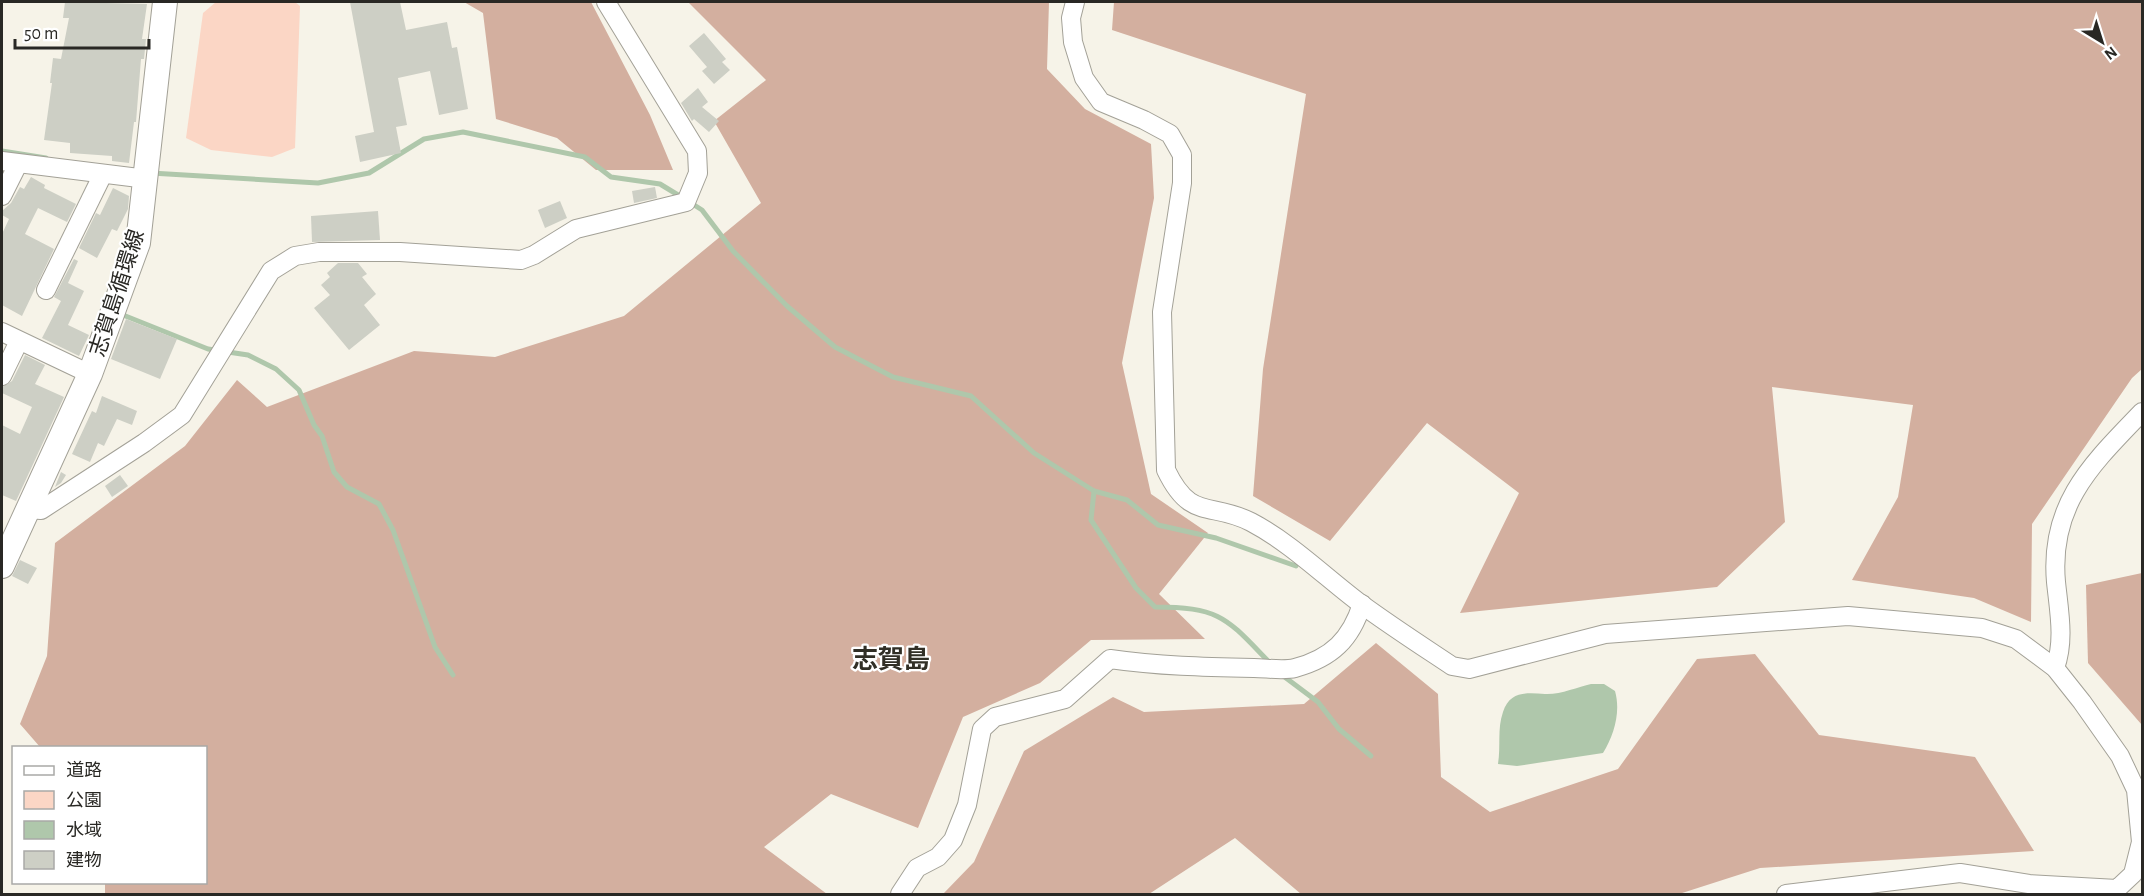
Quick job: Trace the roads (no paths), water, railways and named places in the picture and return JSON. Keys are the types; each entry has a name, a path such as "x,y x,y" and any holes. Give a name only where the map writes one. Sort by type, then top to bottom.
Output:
{"main road":[{"name":"志賀島循環線","path":"2,566 90,374 138,243 165,2"}],"street":[{"path":"29,509 41,510 144,443 182,415 271,271 295,256 319,252 400,252 521,260 534,255 576,229 686,202 698,173 697,152 606,2"},
{"path":"1075,2 1071,18 1073,42 1084,78 1101,102 1170,134 1182,156 1182,183 1162,312 1166,470 1174,487 1191,504 1250,521 1299,554 1362,604 1452,666 1469,669 1605,634 1848,616 1982,628 2016,639 2055,668 2120,756 2136,790 2141,842 2133,874 2117,889 2029,884 1960,873 1786,894"},
{"path":"2,196 10,163 103,174 147,171"},
{"path":"46,290 103,174"},
{"path":"2,332 90,374"},
{"path":"2,376 19,340"},
{"path":"2055,668 2061,651 2054,558 2057,533 2068,502 2086,471 2142,412"},
{"path":"900,894 917,868 938,857 953,840 967,805 982,729 995,717 1065,699 1110,659 1163,667 1294,669 1331,652 1346,639 1356,623 1362,604"},
{"path":"2029,884 2062,894"}],"water":[{"path":"1591,684 1604,684 1615,691 1617,699 1615,723 1603,753 1517,766 1498,764 1501,718 1510,700 1520,694 1550,694"}],"waterway":[{"path":"151,173 318,183 369,173 424,139 463,132 585,157 611,177 660,184 683,198"},
{"path":"2,151 46,158"},
{"path":"691,203 702,210 733,251 787,306 835,347 893,377 971,396 1034,453 1094,491 1127,500 1158,525 1216,538 1296,566"},
{"path":"123,315 208,349 248,355 276,369 299,390 314,425 322,436 334,472 347,487 379,504 393,530 435,647 453,675"},
{"path":"1094,491 1091,520 1136,588 1155,607 1210,613 1233,626 1271,664"},
{"path":"1282,675 1318,702 1339,729 1371,756"}],"district":[{"name":"志賀島","path":"891,660"}]}
